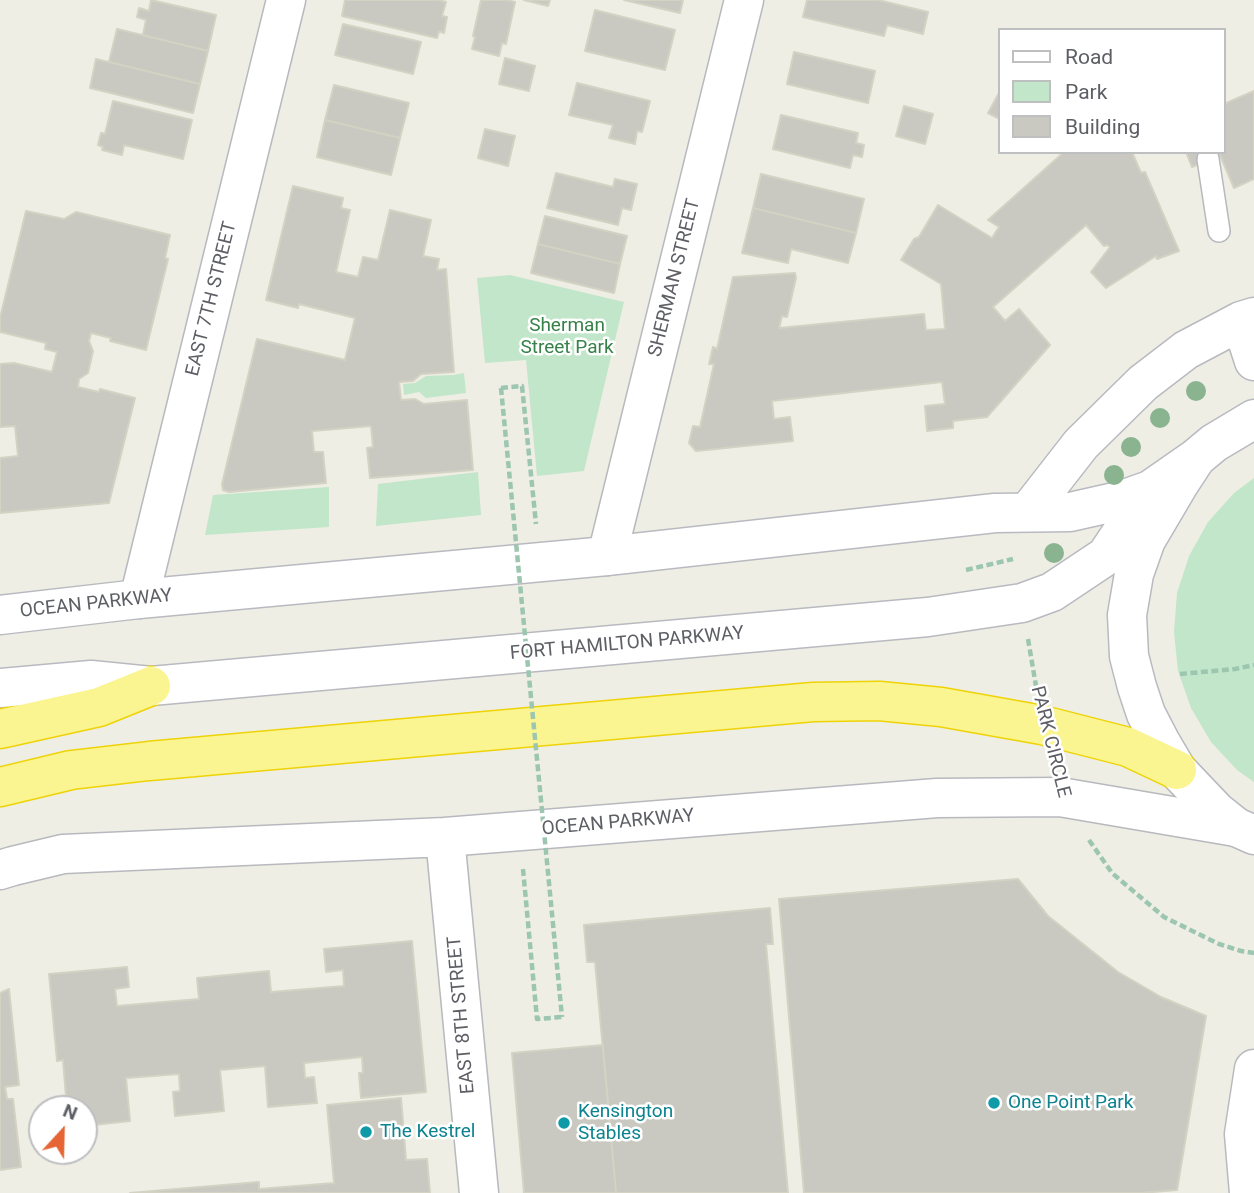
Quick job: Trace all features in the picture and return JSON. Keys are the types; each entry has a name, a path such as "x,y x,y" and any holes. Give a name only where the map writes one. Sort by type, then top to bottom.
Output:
{"highway":[{"path":"0,729 99,707 151,686"},
{"path":"0,787 71,770 149,761 813,702 879,701 941,707 1042,725 1128,747 1177,770"}],"street":[{"name":"EAST 7TH STREET","path":"139,599 286,0"},
{"name":"SHERMAN STREET","path":"607,556 744,0"},
{"path":"1028,512 1081,444 1111,412 1186,350 1247,319 1254,361"},
{"path":"1254,419 1214,443 1196,458 1146,540 1134,575 1127,615 1129,656 1146,714 1177,770 1216,811 1245,831 1254,862"},
{"name":"FORT HAMILTON PARKWAY","path":"0,688 91,680 151,686 928,617 1022,603 1052,592 1106,556 1150,491 1196,458"},
{"name":"OCEAN PARKWAY","path":"0,615 139,599 607,556 995,513 1070,512 1150,491"},
{"name":"OCEAN PARKWAY","path":"0,870 63,854 445,837 937,797 1060,797 1245,831"},
{"name":"EAST 8TH STREET","path":"445,837 479,1193"},
{"path":"1249,1193 1244,1134 1254,1069"}],"lane":[{"path":"1209,159 1219,231"}],"path":[{"path":"522,864 537,1019 562,1017 501,388 522,386 536,527"},
{"name":"PARK CIRCLE","path":"1013,559 1042,725"},
{"path":"1180,674 1254,665"},
{"name":"PARK CIRCLE","path":"1060,797 1112,873 1164,917 1219,944 1254,953"}],"green space":[{"name":"Sherman Street Park","path":"510,275 624,302 584,471 537,476 526,360 485,363 477,278"},
{"path":"464,373 466,393 426,398 419,392 404,395 403,384 415,383 426,376"},
{"path":"478,472 481,515 376,526 378,484"},
{"path":"1254,478 1254,782 1237,770 1211,742 1191,708 1178,671 1174,632 1177,593 1189,556 1208,522 1234,493"},
{"path":"329,487 329,527 205,535 213,495"}],"building":[{"path":"151,0 216,15 208,51 143,35 146,20 137,17 139,8 149,11"},
{"path":"345,0 446,2 442,16 447,17 444,33 439,31 437,38 342,16"},
{"path":"481,0 515,2 506,44 502,43 499,56 472,49"},
{"path":"524,0 550,0 548,6"},
{"path":"624,0 683,0 680,13"},
{"path":"807,0 878,0 928,12 923,34 887,25 884,36 803,17"},
{"path":"595,10 675,30 665,70 585,51"},
{"path":"343,24 421,42 413,74 335,55"},
{"path":"117,29 208,51 200,84 109,62"},
{"path":"794,52 875,71 868,103 787,84"},
{"path":"505,58 535,66 529,91 499,84"},
{"path":"96,59 200,84 193,113 90,88"},
{"path":"577,83 650,101 642,132 637,131 635,144 609,138 613,125 569,115"},
{"path":"334,85 409,103 400,138 325,120"},
{"path":"1254,91 1254,179 1234,188 1220,155 1192,167 1187,154 1226,154 1226,103"},
{"path":"998,95 998,118 988,113"},
{"path":"113,101 192,120 183,159 124,145 122,155 102,150 103,147 98,145 101,133 105,134"},
{"path":"904,106 933,114 925,144 896,136"},
{"path":"781,115 858,133 856,143 864,145 862,157 853,155 850,168 773,149"},
{"path":"325,120 400,138 391,175 317,157"},
{"path":"485,129 515,136 508,166 478,158"},
{"path":"1062,154 1133,154 1141,173 1145,172 1179,251 1157,259 1156,256 1106,288 1091,272 1110,247 1104,246 1086,225 993,307 1005,321 1019,309 1050,345 987,417 953,421 953,428 927,431 925,406 945,404 942,382 772,401 774,419 790,417 793,441 696,451 689,443 693,426 700,427 714,364 709,364 713,347 717,349 733,277 795,273 787,317 782,316 779,328 924,314 926,330 945,329 941,284 901,260 938,205 992,238 999,227 988,220"},
{"path":"556,173 613,187 615,179 637,184 631,210 622,208 618,225 547,208"},
{"path":"761,174 864,199 856,233 753,208"},
{"path":"293,186 343,198 341,208 350,210 336,272 358,277 363,257 378,260 390,210 431,220 423,256 439,259 437,270 446,269 454,372 421,374 413,381 399,382 401,400 415,399 424,404 467,400 473,470 370,478 367,448 373,447 371,426 312,431 314,452 323,452 326,483 229,492 223,490 222,484 257,339 345,360 355,318 299,304 298,308 266,300"},
{"path":"753,208 856,233 848,263 791,249 788,263 742,253"},
{"path":"26,211 64,219 76,212 170,235 165,258 168,259 146,350 91,333 89,341 93,351 88,373 79,379 78,387 99,392 100,389 135,398 109,503 0,513 0,458 18,456 15,426 0,427 0,364 14,363 52,372 57,352 45,349 46,343 0,332 0,318"},
{"path":"545,216 627,236 620,264 538,244"},
{"path":"538,244 620,264 614,293 531,273"},
{"name":"One Point Park","path":"1018,879 1048,916 1118,972 1161,997 1206,1016 1177,1190 1141,1193 804,1193 779,899"},
{"path":"770,908 773,944 766,944 788,1193 616,1193 595,962 587,962 584,925"},
{"path":"412,941 426,1092 361,1098 359,1073 363,1073 362,1057 304,1063 305,1078 314,1077 317,1103 268,1107 265,1066 220,1070 224,1111 175,1116 173,1092 180,1091 179,1074 126,1078 130,1121 98,1124 98,1095 66,1095 63,1060 57,1061 49,974 127,967 129,987 115,989 117,1006 199,999 197,978 269,971 271,992 344,986 343,970 326,972 324,949"},
{"path":"9,989 19,1085 5,1087 7,1099 13,1099 21,1167 0,1170 0,993"},
{"name":"Kensington Stables","path":"603,1045 616,1193 524,1193 512,1053"},
{"name":"The Kestrel","path":"401,1098 406,1160 427,1159 430,1193 130,1193 259,1182 259,1189 334,1183 327,1105"}],"place":[{"name":"One Point Park","path":"994,1103"},
{"name":"Kensington Stables","path":"564,1123"},
{"name":"The Kestrel","path":"366,1132"}]}
